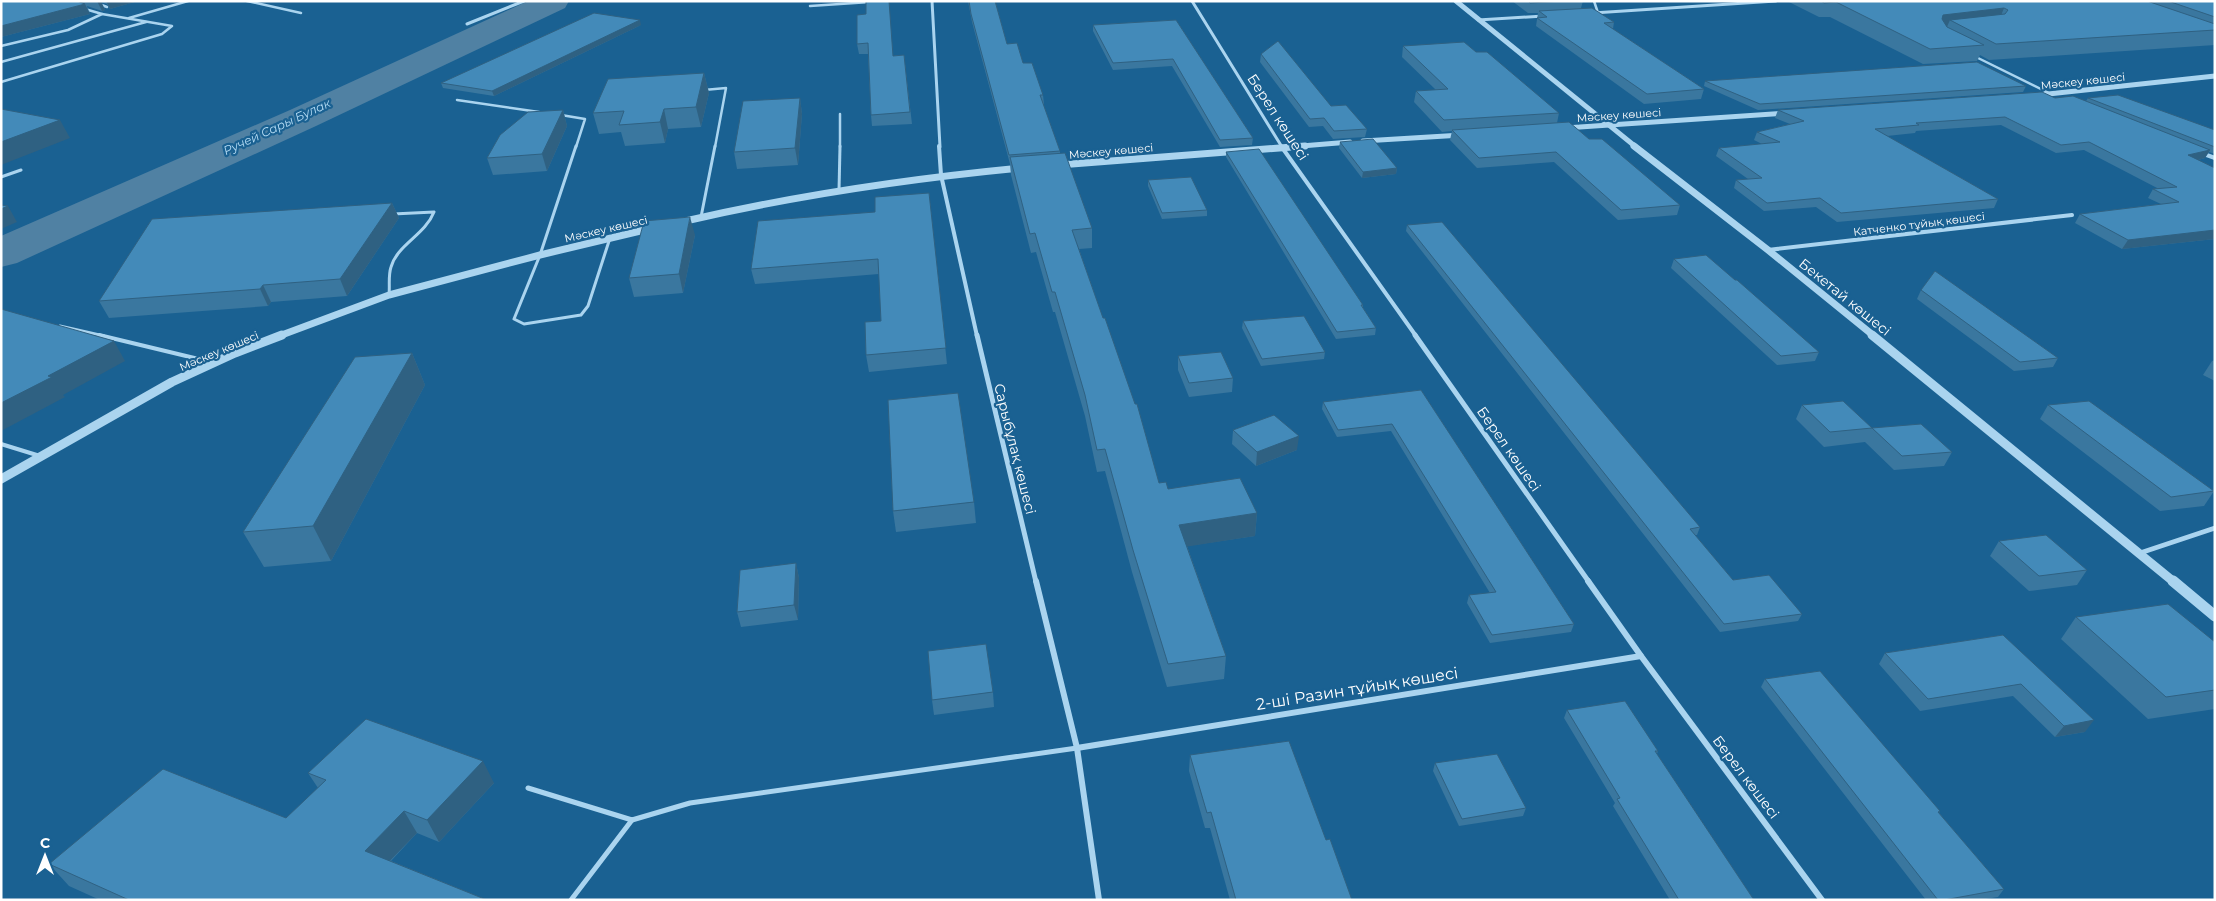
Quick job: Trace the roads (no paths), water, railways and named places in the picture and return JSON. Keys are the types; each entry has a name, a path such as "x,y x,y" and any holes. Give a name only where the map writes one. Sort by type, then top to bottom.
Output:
{"street":[{"path":"467,24 524,1"},
{"name":"Сарыбұлақ көшесі","path":"932,1 941,175 993,406 1077,748 1099,900"},
{"name":"Берел көшесі","path":"1192,1 1282,147 1641,656 1822,900"},
{"name":"Бекетай көшесі","path":"1456,1 1609,126 1768,250 2215,616"},
{"path":"1588,13 1776,1"},
{"path":"1478,20 1551,16"},
{"name":"Мәскеу көшесі","path":"2032,96 2215,76"},
{"path":"2052,94 2061,98"},
{"name":"Мәскеу көшесі","path":"1556,129 1796,112"},
{"name":"Мәскеу көшесі","path":"1048,166 1282,147 1468,135"},
{"path":"2197,151 2215,158"},
{"path":"674,223 839,191 941,175 1029,168"},
{"name":"Катченко тұйық көшесі","path":"1768,250 2072,215"},
{"name":"Мәскеу көшесі","path":"1,479 172,382 235,353 389,295 540,255 665,225"},
{"path":"2140,553 2215,528"},
{"name":"2-ші Разин тұйық көшесі","path":"1077,748 1641,656"}],"lane":[{"path":"91,1 108,8"},
{"path":"127,19 188,1"},
{"path":"247,1 301,13"},
{"path":"1594,1 1598,13"},
{"path":"810,6 877,2"},
{"path":"1,82 162,34 172,26 102,14 78,6"},
{"path":"1,46 88,23 102,14"},
{"path":"1,62 150,21"},
{"path":"1967,52 2052,94"},
{"path":"698,90 726,88 701,217"},
{"path":"457,100 545,113"},
{"path":"839,191 840,114"},
{"path":"555,115 585,119 540,255 514,319 524,324 580,315 588,306 610,238"},
{"path":"1,177 21,170"},
{"path":"386,215 434,212 432,220 403,249 391,265 389,295"},
{"path":"50,324 214,363"},
{"path":"1,444 41,457"},
{"path":"528,788 632,820 690,802 1077,748"},
{"path":"570,900 632,820"}],"waterway":[{"name":"Ручей Сары Булак","path":"1,253 303,118 554,1"}]}
